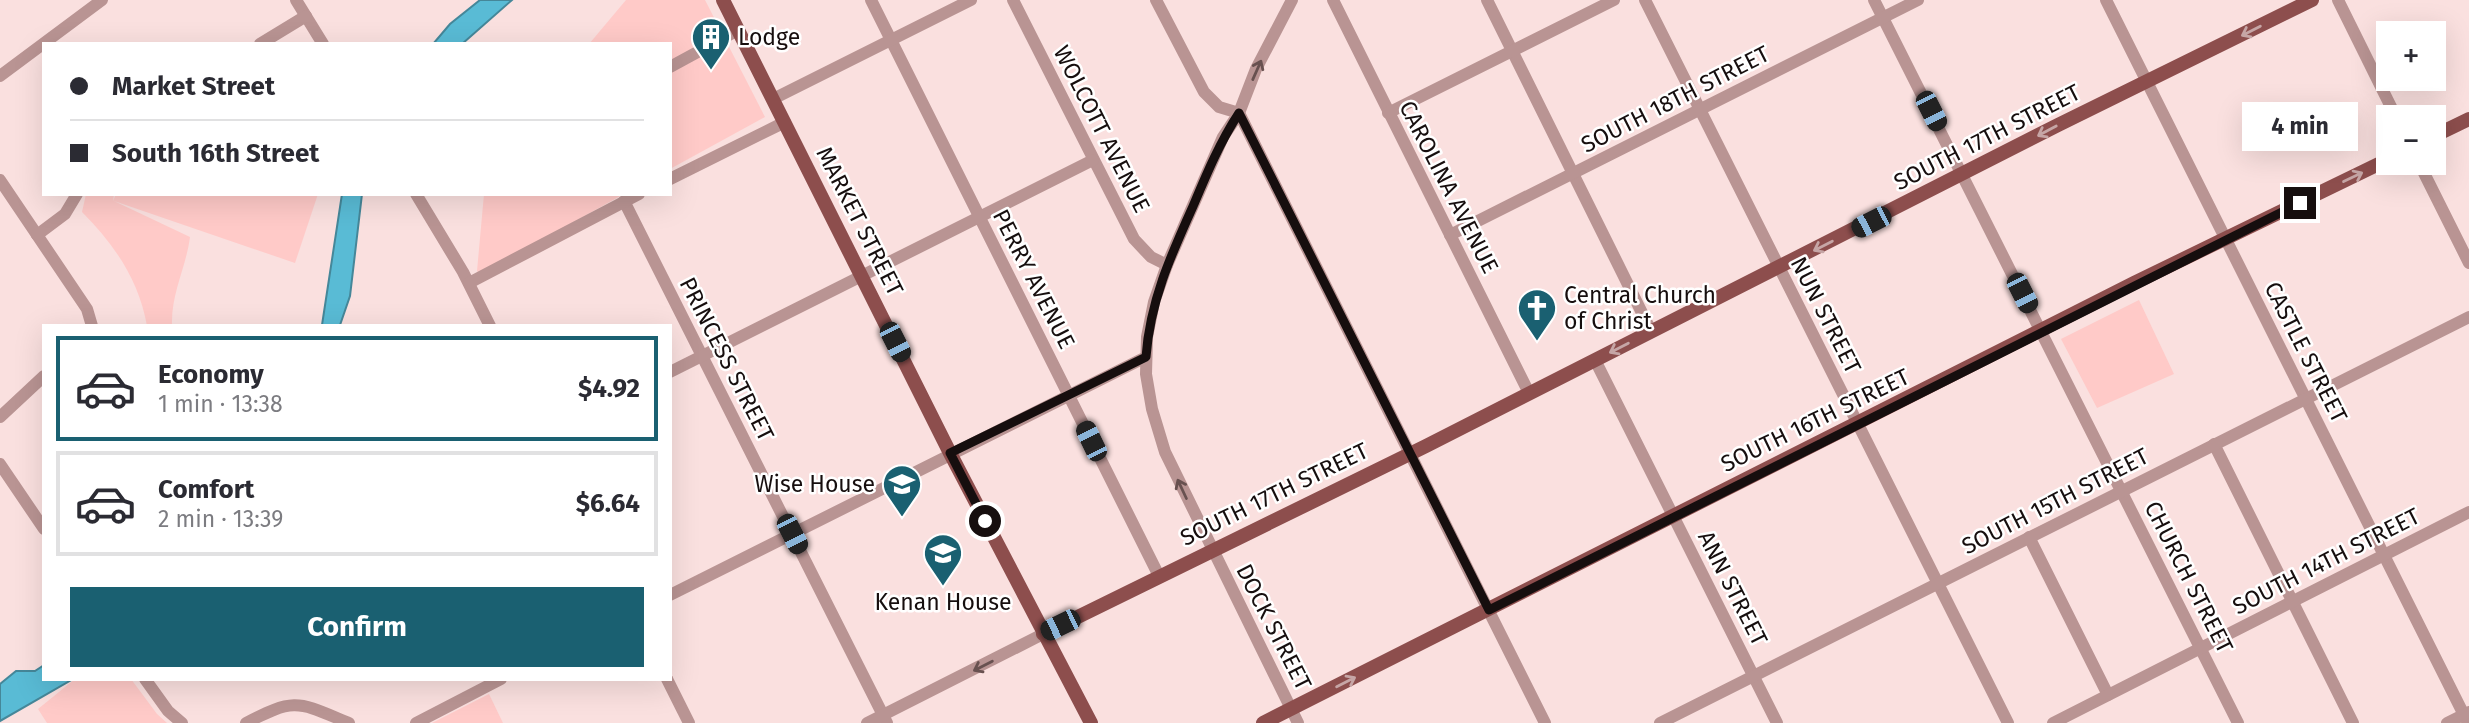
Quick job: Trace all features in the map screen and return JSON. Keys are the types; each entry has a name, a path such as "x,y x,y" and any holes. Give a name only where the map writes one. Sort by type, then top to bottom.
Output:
{"main road":[{"name":"MARKET STREET","path":"723,0 950,453 1091,723"},
{"name":"SOUTH 17TH STREET","path":"1043,634 1410,453 2058,125 2312,0"},
{"path":"2446,130 2469,118"},
{"name":"SOUTH 16TH STREET","path":"1263,723 2134,284 2376,165"}],"street":[{"path":"46,42 102,0"},
{"path":"296,0 322,42"},
{"name":"PERRY AVENUE","path":"871,0 1159,576"},
{"path":"773,99 971,0"},
{"name":"WOLCOTT AVENUE","path":"1013,0 1134,239 1151,257 1167,265"},
{"path":"1156,0 1204,92 1219,107 1239,113 1545,723"},
{"name":"DOCK STREET","path":"1292,0 1256,69 1239,113 1223,138 1167,265 1154,302 1146,357 1152,410 1164,452 1298,723"},
{"name":"CAROLINA AVENUE","path":"1333,0 1529,393"},
{"path":"1487,0 1651,331"},
{"path":"1388,113 1614,0"},
{"name":"NUN STREET","path":"1645,0 2008,723"},
{"name":"CHURCH STREET","path":"1874,0 2238,723"},
{"name":"SOUTH 18TH STREET","path":"1450,235 1918,0"},
{"path":"2338,0 2390,105"},
{"name":"CASTLE STREET","path":"2107,2 2467,716"},
{"path":"263,42 306,16"},
{"path":"672,66 738,30"},
{"path":"0,76 42,45"},
{"path":"672,178 785,122"},
{"path":"672,371 1093,160"},
{"path":"2425,175 2469,263"},
{"path":"0,180 92,323"},
{"path":"37,235 65,214 77,196"},
{"path":"417,196 469,283 489,324"},
{"path":"469,283 635,196"},
{"name":"PRINCESS STREET","path":"624,201 885,719"},
{"name":"SOUTH 15TH STREET","path":"1660,723 2469,317"},
{"path":"672,594 1146,357"},
{"name":"ANN STREET","path":"1595,360 1777,723"},
{"path":"0,416 42,378"},
{"path":"2214,444 2353,723"},
{"path":"0,464 42,526"},
{"name":"SOUTH 14TH STREET","path":"2053,723 2469,512"},
{"path":"2029,537 2108,695"},
{"path":"867,723 885,719 1043,634"},
{"path":"146,681 169,711 182,723"},
{"path":"668,681 689,723"},
{"path":"416,723 476,685"},
{"path":"246,723 278,707 293,704 349,723"},
{"path":"2447,723 2467,716"}],"shaded area":[{"path":"626,0 705,0 765,117 672,168 672,42 591,42"},
{"path":"86,196 114,196 113,201 115,196 317,196 295,263 114,201 190,237 176,291 172,324 147,324 138,293 124,264 105,237 82,212"},
{"path":"484,196 620,196 480,274 477,271"},
{"path":"2139,300 2174,374 2097,408 2061,339"},
{"path":"73,681 132,681 167,723 47,723 38,709"},
{"path":"489,694 503,723 432,723"}],"water":[{"path":"480,0 512,0 464,42 435,42 450,24"},
{"path":"342,196 362,196 350,296 340,324 322,324"},
{"path":"42,666 42,681 70,681 0,721 0,684 16,671 35,671"}],"place":[{"name":"Lodge","path":"711,71"},
{"name":"Central Church of Christ","path":"1537,342"},
{"name":"Wise House","path":"902,518"},
{"name":"Kenan House","path":"943,587"}],"route":[{"path":"985,521 950,453 1146,357 1150,319 1167,265 1223,138 1239,113 1489,610 2300,203"}]}
